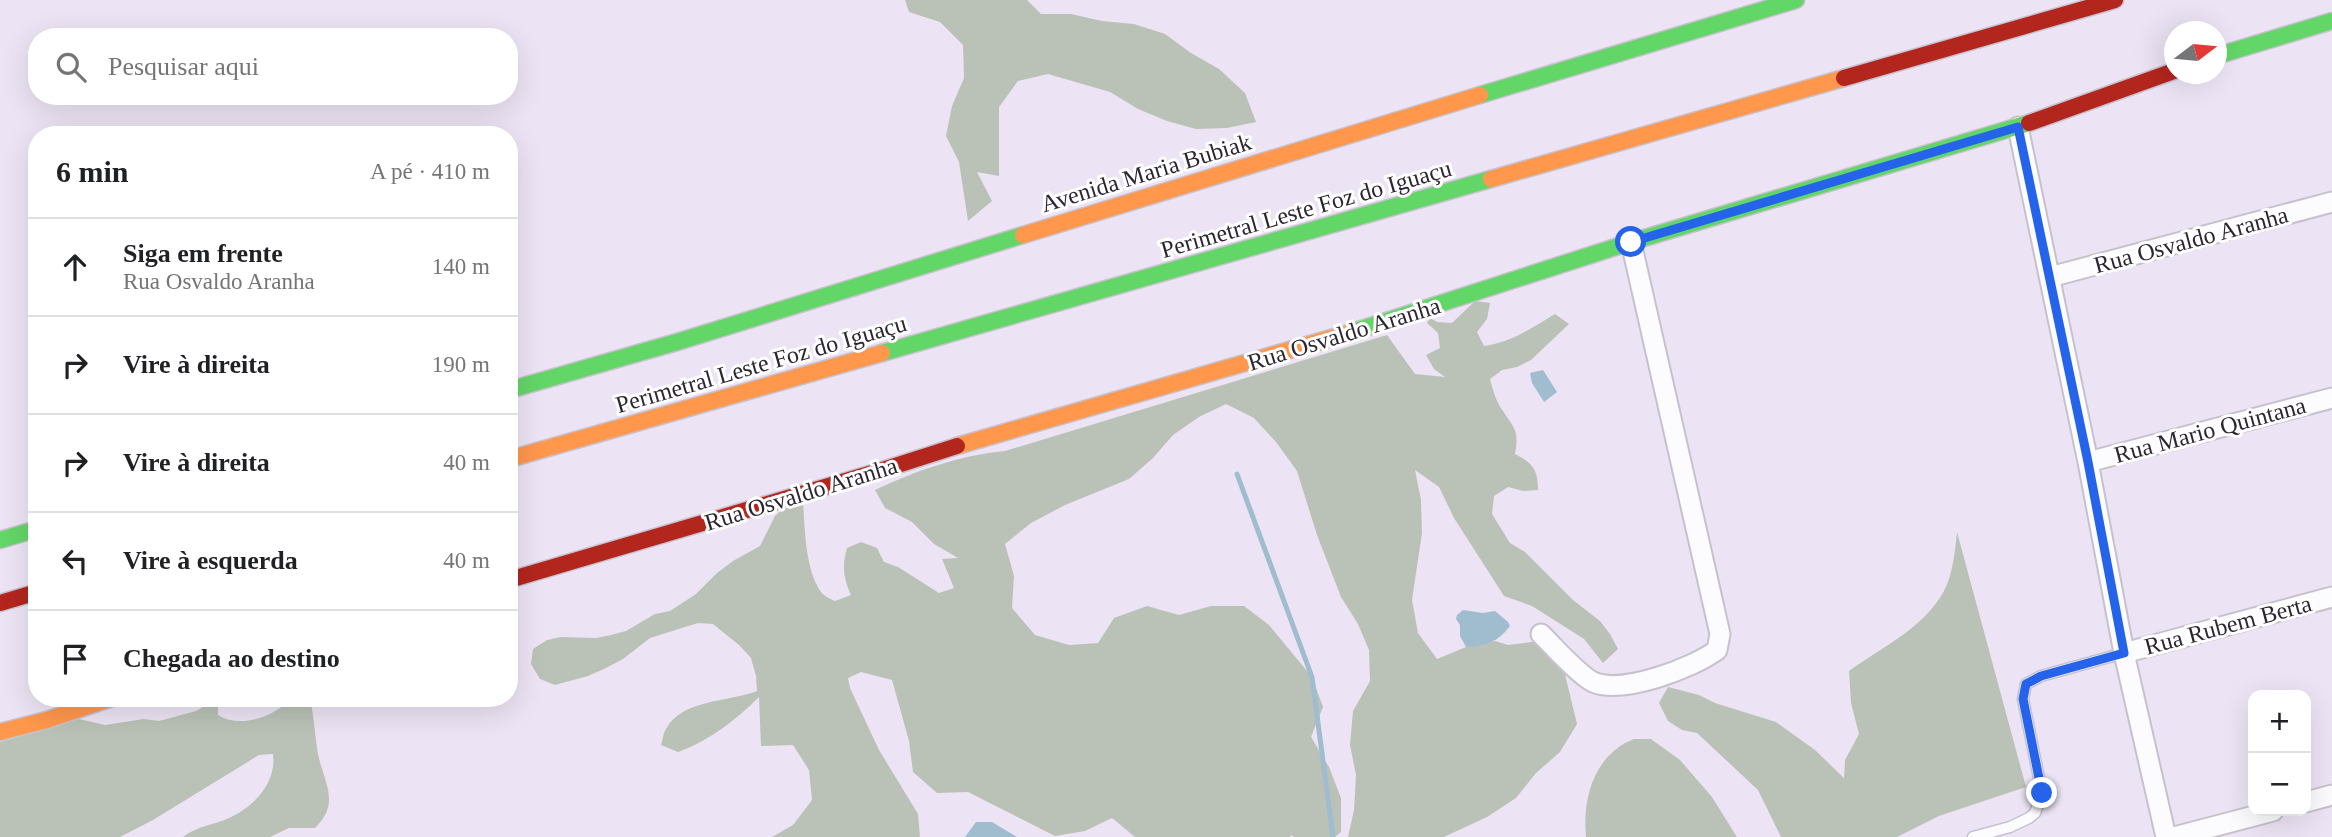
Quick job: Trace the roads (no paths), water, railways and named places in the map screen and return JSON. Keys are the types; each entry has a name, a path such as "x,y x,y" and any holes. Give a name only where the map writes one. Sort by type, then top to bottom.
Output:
{"main road":[{"name":"Avenida Maria Bubiak","path":"518,387 717,330 1763,5 1796,0"},
{"name":"Perimetral Leste Foz do Iguaçu","path":"518,456 2115,0"},
{"path":"2227,53 2332,21"},
{"name":"Rua Osvaldo Aranha","path":"518,577 876,472 994,434 1379,324 1631,242 2018,127 2164,75"},
{"path":"0,540 28,532"},
{"path":"0,603 28,595"},
{"path":"0,732 85,707"}],"street":[{"path":"2018,127 2088,462 2124,653 2166,837"},
{"name":"Rua Osvaldo Aranha","path":"2050,277 2332,202"},
{"path":"1541,634 1591,681 1603,685 1617,686 1657,677 1702,662 1717,650 1720,634 1631,242"},
{"name":"Rua Mario Quintana","path":"2088,462 2332,398"},
{"name":"Rua Rubem Berta","path":"2124,653 2332,597"},
{"path":"2311,801 2332,795"},
{"path":"2174,837 2254,816"}],"lane":[{"path":"1973,837 2010,827 2029,818 2035,813 2042,793 2023,699 2026,684 2041,676 2124,653"}],"water":[{"path":"1543,370 1557,392 1544,402 1532,383 1530,373"},
{"path":"1463,610 1483,613 1495,611 1510,626 1491,642 1466,647 1456,619"},
{"path":"976,822 992,822 1017,837 965,837"}],"waterway":[{"path":"1237,474 1312,677 1333,837"}]}
